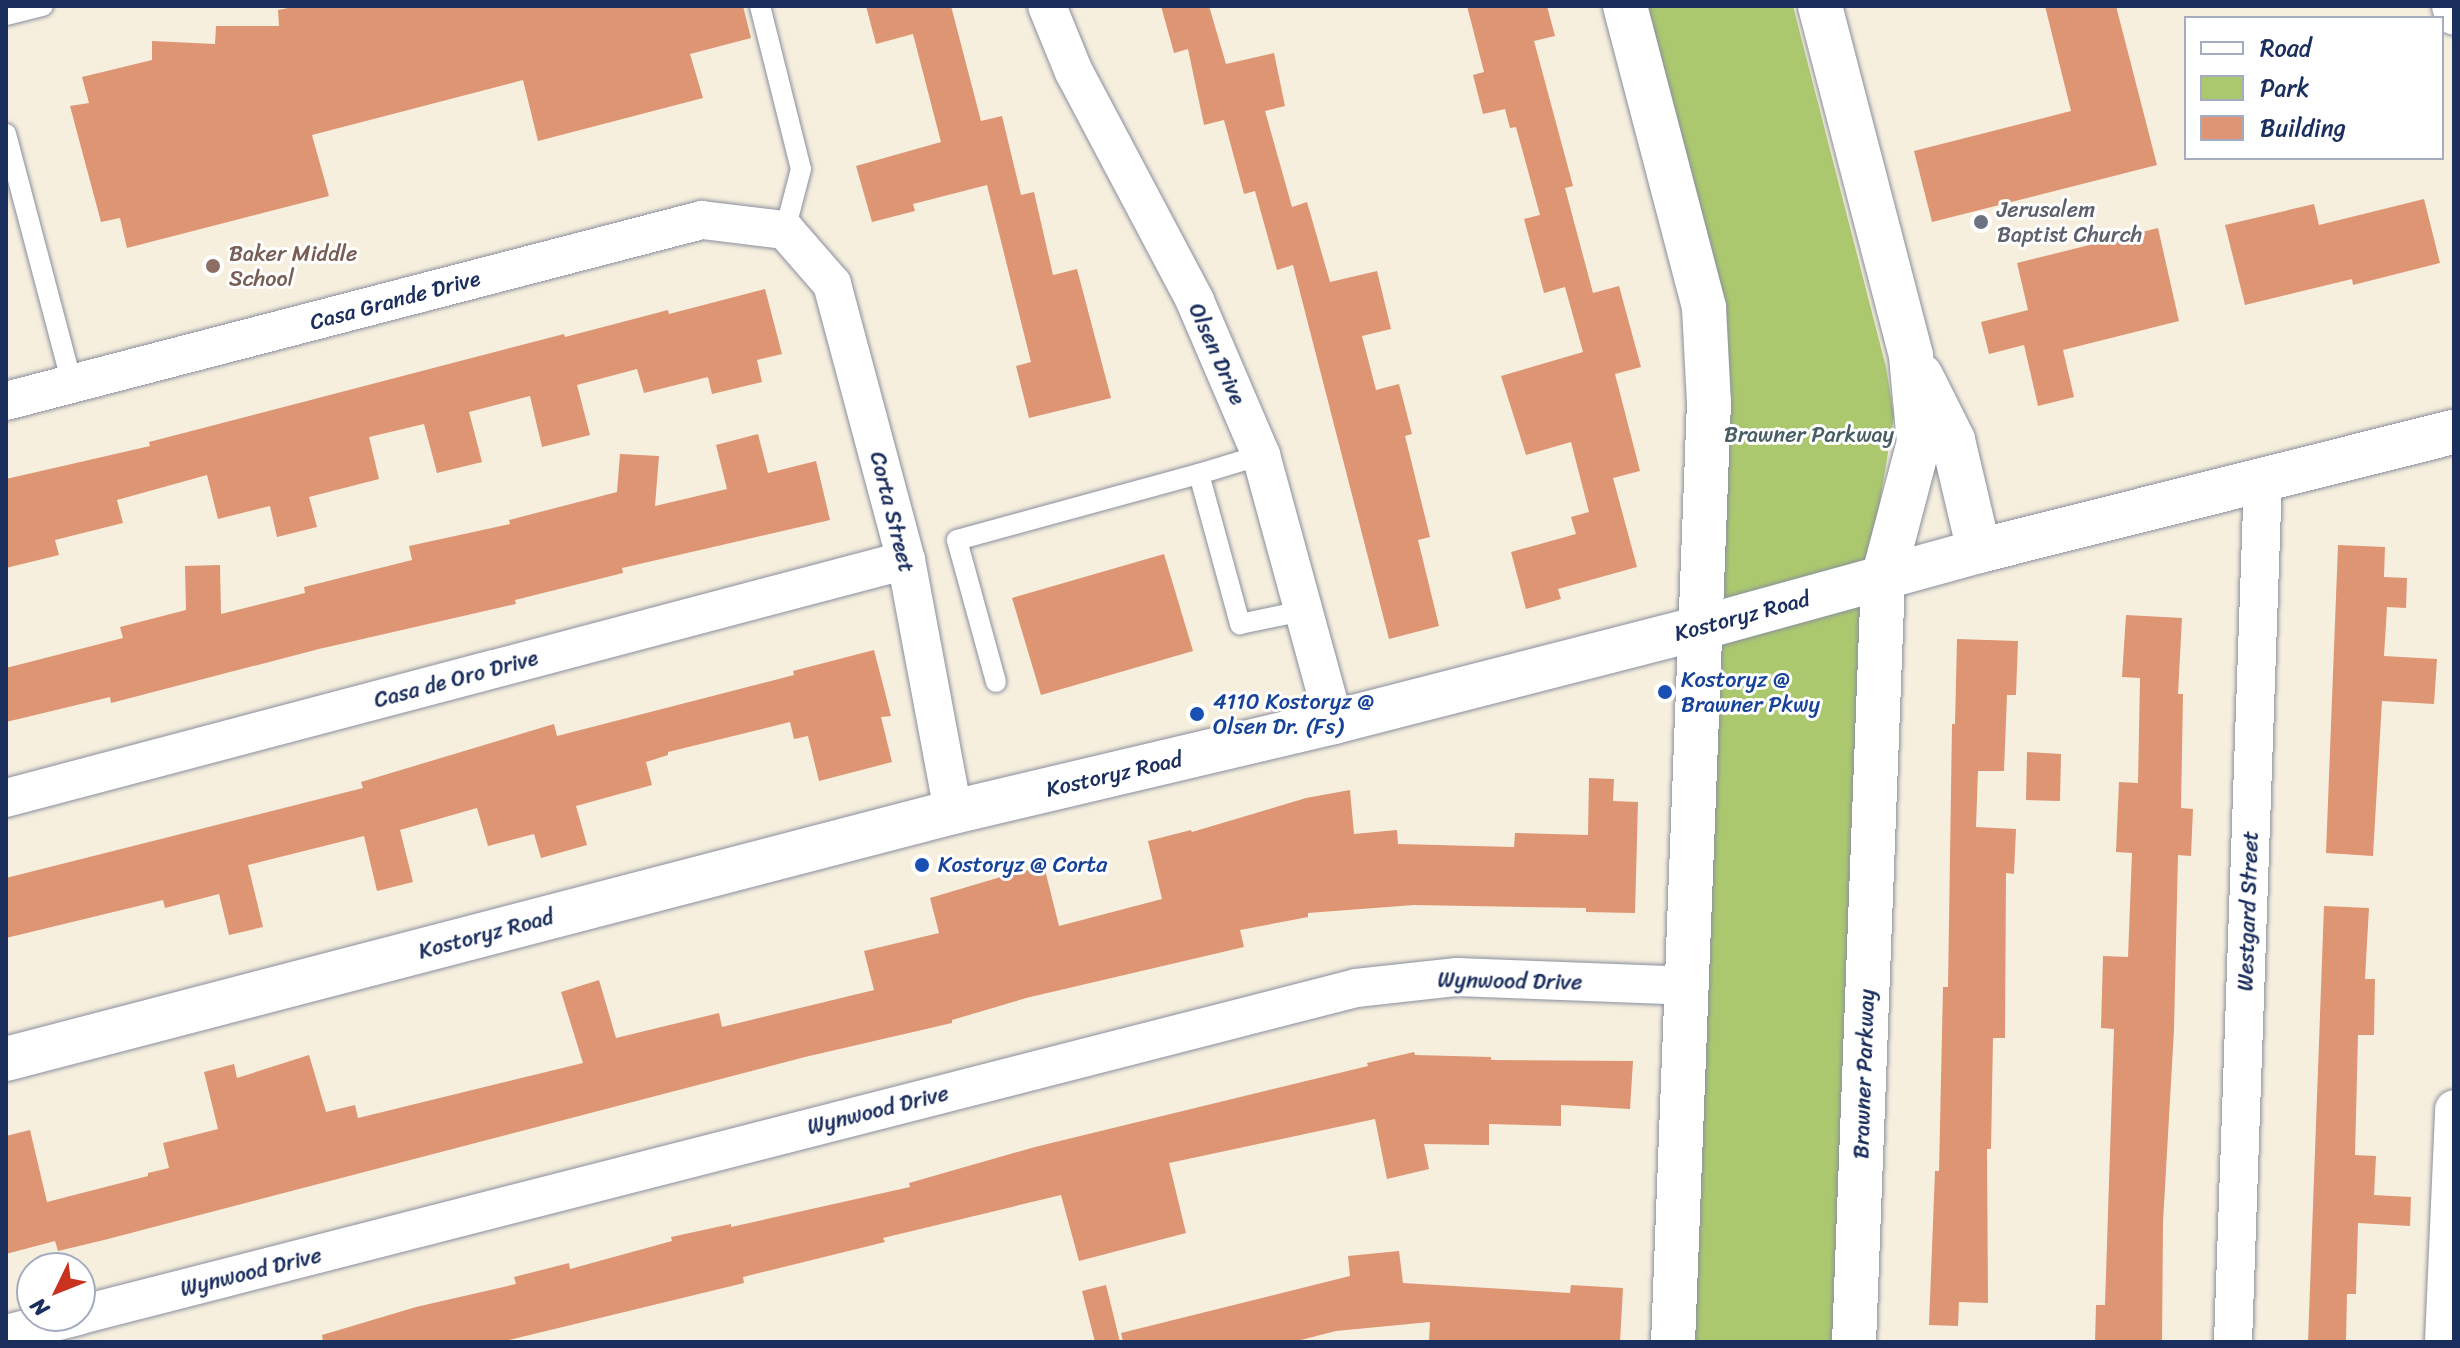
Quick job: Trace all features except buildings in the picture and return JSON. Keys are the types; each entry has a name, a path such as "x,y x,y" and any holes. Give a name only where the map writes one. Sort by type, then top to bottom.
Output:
{"street":[{"name":"Olsen Drive","path":"1047,6 1074,72 1195,301 1261,455 1334,722"},
{"path":"1625,6 1704,308 1709,402 1673,1342"},
{"name":"Brawner Parkway","path":"1820,6 1911,356 1919,442 1883,578 1854,1342"},
{"path":"2451,6 2454,16"},
{"name":"Casa Grande Drive","path":"6,401 702,220 785,230"},
{"name":"Corta Street","path":"785,230 832,284 906,560 953,812"},
{"path":"1911,356 1953,440 1979,551"},
{"name":"Kostoryz Road","path":"6,1059 953,812 1334,722 1700,628 1979,551 2454,432"},
{"name":"Westgard Street","path":"2233,1342 2263,480"},
{"name":"Casa de Oro Drive","path":"6,798 906,560"},
{"name":"Wynwood Drive","path":"96,1312 1356,988 1457,977 1687,986"},
{"path":"2444,1342 2454,1109"}],"lane":[{"path":"6,15 43,6"},
{"path":"760,6 801,169 785,230"},
{"path":"6,134 72,384"},
{"path":"996,682 957,540 1261,455"},
{"path":"1199,474 1240,624 1302,611"}],"green space":[{"name":"Brawner Parkway","path":"1643,6 1793,6 1886,367 1894,416 1877,520 1836,1342 1692,1342 1723,522"}],"place":[{"name":"Jerusalem Baptist Church","path":"1981,222"},
{"name":"Baker Middle School","path":"213,266"},
{"name":"Kostoryz @ Brawner Pkwy","path":"1665,692"},
{"name":"4110 Kostoryz @ Olsen Dr. (Fs)","path":"1197,714"},
{"name":"Kostoryz @ Corta","path":"922,865"}]}
